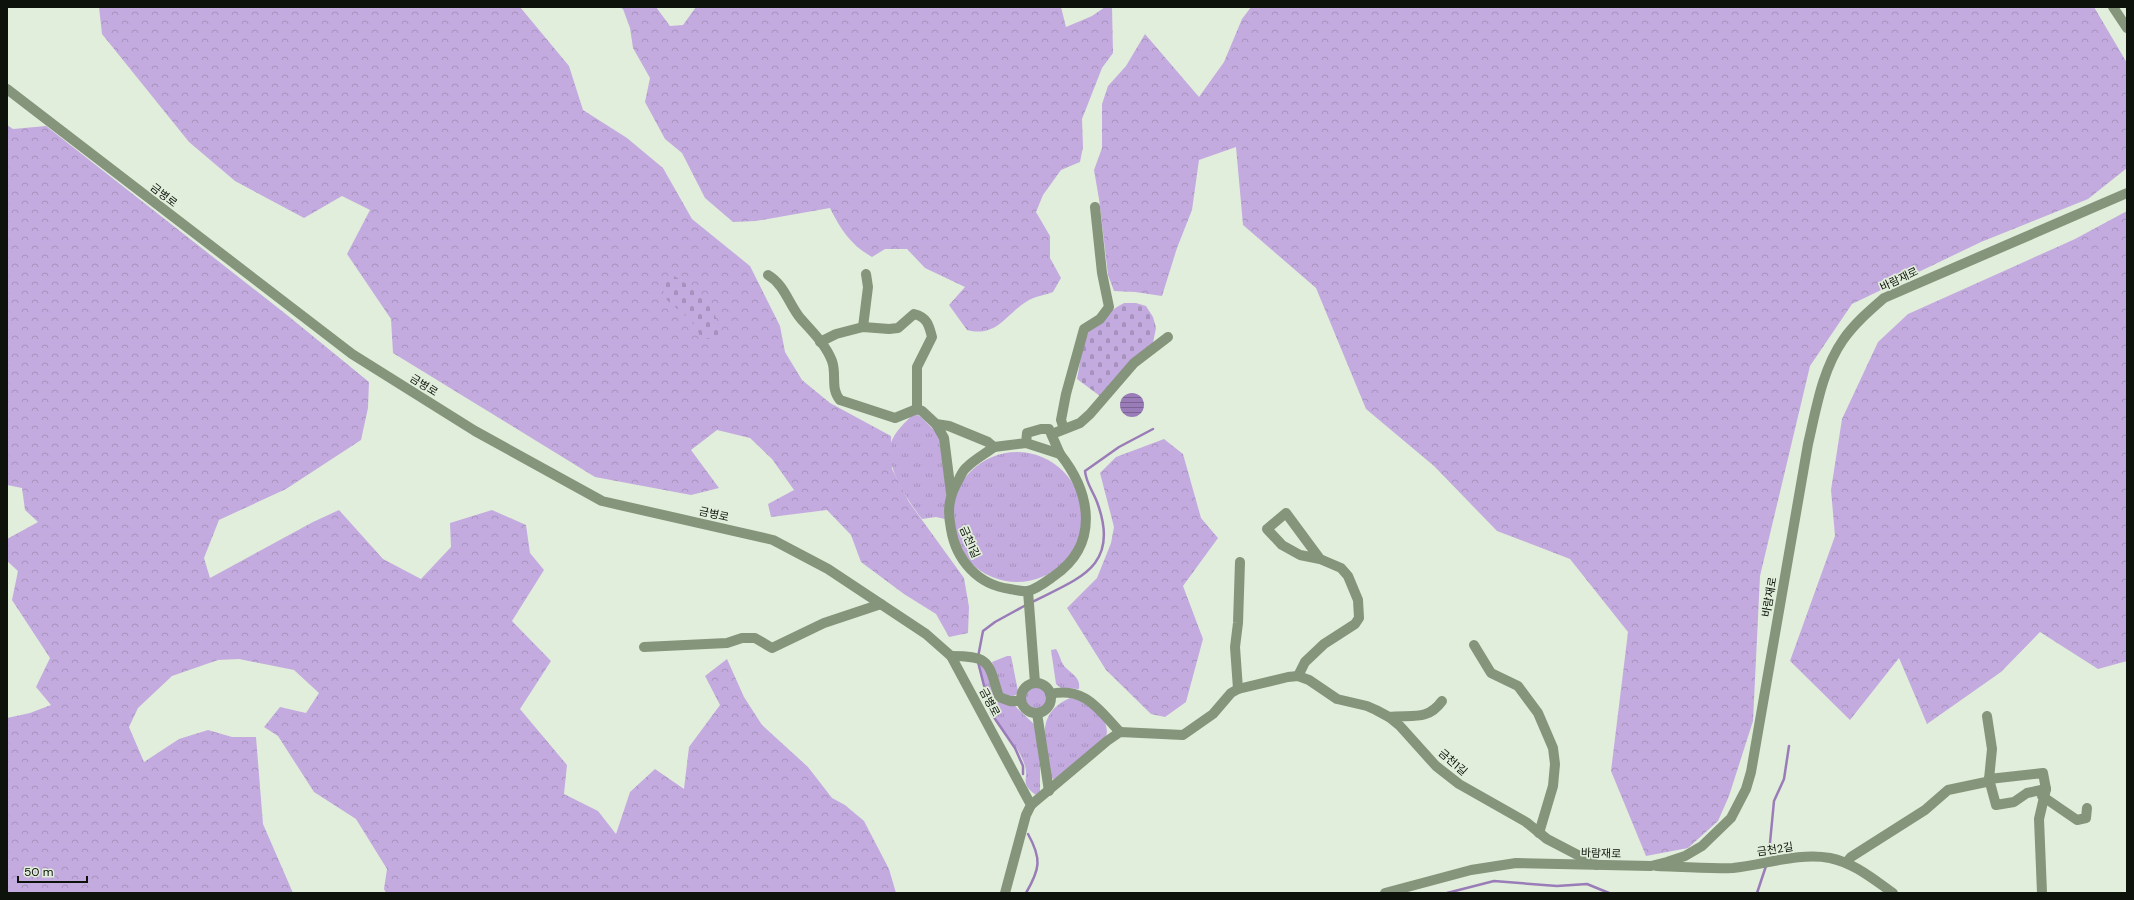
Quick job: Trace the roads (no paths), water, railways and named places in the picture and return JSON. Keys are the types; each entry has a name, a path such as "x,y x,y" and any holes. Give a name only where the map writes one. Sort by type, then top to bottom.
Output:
{"street":[{"path":"2114,7 2127,28"},
{"name":"금병로","path":"7,88 352,354 475,431 602,501 773,540 828,569 926,634 952,656 1031,805"},
{"name":"바람재로","path":"1384,893 1471,870 1516,863 1651,866 1685,856 1702,846 1731,818 1746,789 1751,772 1808,444 1819,397 1829,367 1842,341 1865,314 1884,298 2127,193"},
{"path":"1064,429 1061,420 1066,394 1084,329 1100,319 1109,307 1102,273 1096,207"},
{"path":"863,327 868,287 866,274"},
{"path":"768,275 777,280 800,318 810,326 833,363 835,394 840,400 895,418 917,409 922,411 936,424 944,438 951,493"},
{"path":"820,342 836,334 863,327 889,329 898,328 914,314 922,316 929,323 932,337 917,367 917,409"},
{"path":"1052,434 1080,423 1090,414 1134,363 1168,337"},
{"path":"936,424 949,426 988,442 994,447 1026,443 1060,454"},
{"path":"1026,443 1027,433 1041,429 1049,429 1060,454 1072,472 1085,505 1084,538 1079,551 1071,562 1028,594 1035,683"},
{"name":"금천1길","path":"994,447 966,468 951,493 948,511 952,534 968,568 987,583 1028,594"},
{"path":"1005,893 1026,815 1031,805 1120,732 1184,735 1212,714 1231,693 1238,689 1298,676 1306,662 1313,654 1333,637 1352,627 1359,618 1358,600 1348,576 1341,568 1320,559 1300,555 1288,548 1267,529 1286,513 1320,559"},
{"path":"1238,689 1235,646 1238,623 1240,562"},
{"path":"644,647 727,644 742,638 755,638 776,645 824,623 881,604"},
{"path":"1474,645 1491,673 1518,686 1538,713 1552,748 1554,786 1539,832"},
{"path":"952,656 978,659 991,669 999,697 1010,701 1021,701"},
{"name":"금천1길","path":"1298,676 1309,680 1337,699 1367,706 1389,717 1436,766 1460,784 1526,822 1547,839 1597,865"},
{"path":"1035,683 1044,686 1050,694 1048,707 1036,713 1028,711 1021,701 1023,691 1026,687 1035,683"},
{"path":"1050,694 1062,691 1088,698 1120,732"},
{"path":"1389,717 1420,716 1436,710 1442,701"},
{"path":"1036,713 1049,791"},
{"path":"1987,716 1992,749 1989,779 1996,805 2014,802 2027,794 2044,792 2077,820 2086,818 2088,808"},
{"path":"1846,863 1852,857 1925,810 1948,790 1986,782 1989,779 2043,773 2044,792 2039,819 2042,893"},
{"name":"금천2길","path":"1651,866 1733,868 1809,856 1830,858 1846,863 1861,871 1893,893"}],"waterway":[{"path":"1032,602 1080,577 1092,567 1100,555 1104,541 1103,524 1097,502 1088,483 1085,471 1119,447 1153,429"},
{"path":"978,657 983,631 995,622 1026,605"},
{"path":"978,662 991,713 1015,748 1023,766 1023,774"},
{"path":"1769,853 1774,801 1784,779 1789,746"},
{"path":"1026,893 1034,877 1038,864 1036,850 1028,834"},
{"path":"1757,893 1766,866"},
{"path":"1447,893 1494,881 1557,886 1587,884 1609,893"}]}
